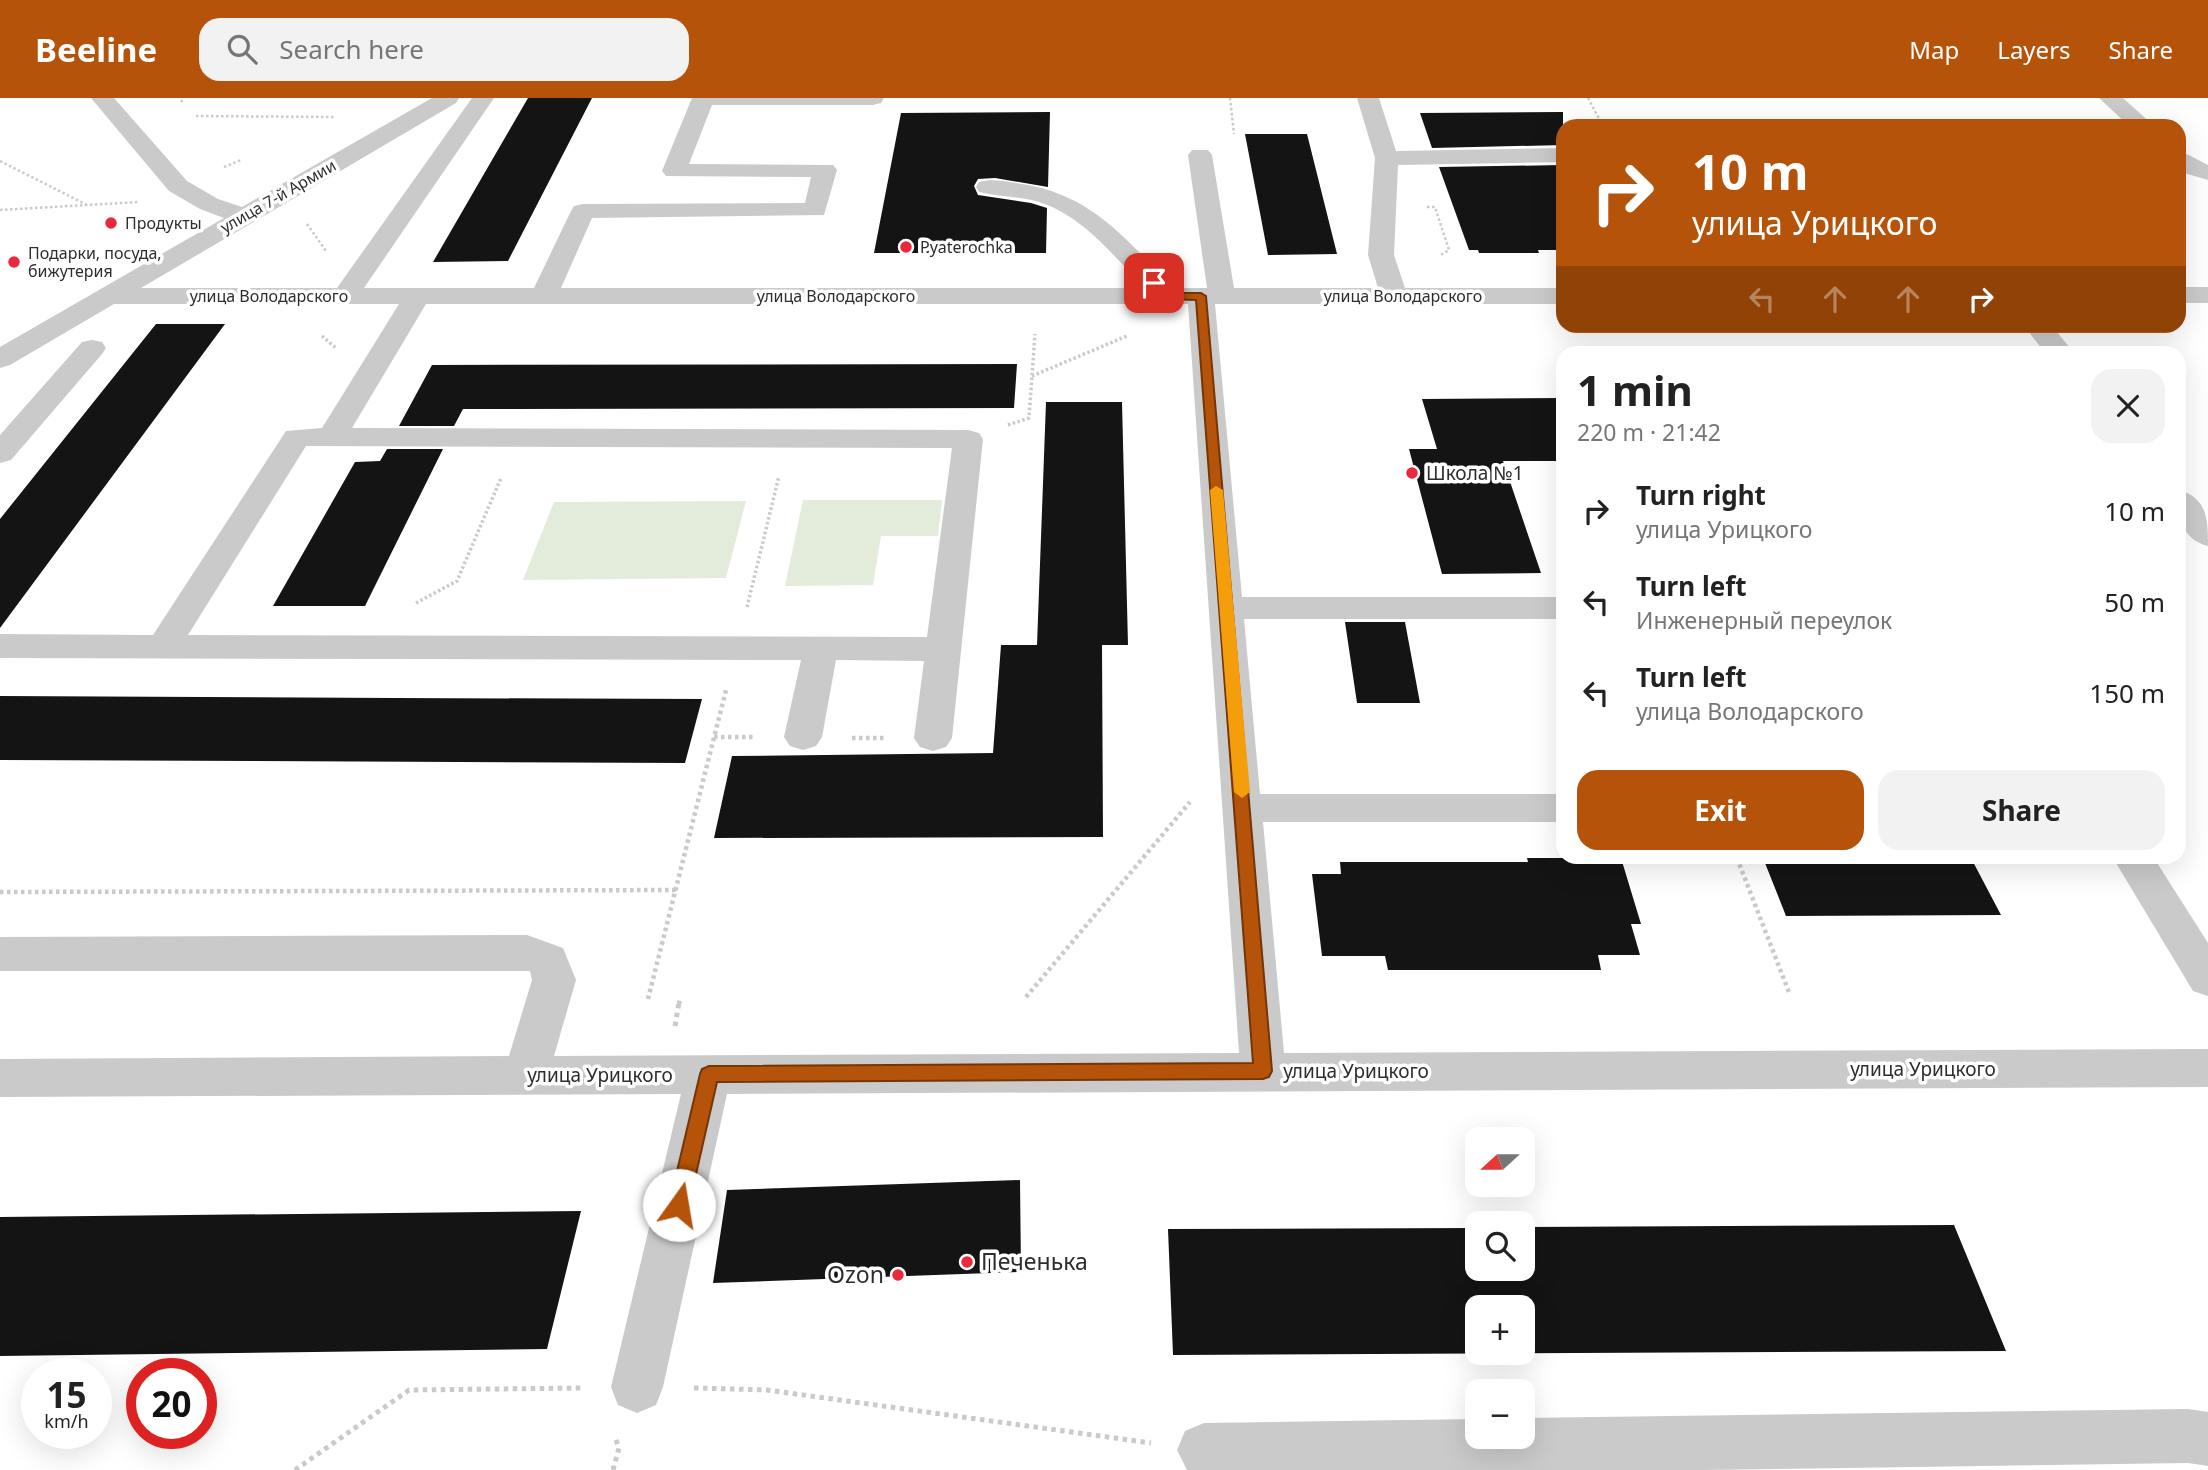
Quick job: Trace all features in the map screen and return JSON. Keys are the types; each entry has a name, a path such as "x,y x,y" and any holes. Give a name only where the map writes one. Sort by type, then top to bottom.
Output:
{"street":[{"path":"102,98 178,186 209,204 243,216"},
{"name":"улица 7-й Армии","path":"0,359 448,98"},
{"path":"345,296 483,98"},
{"path":"544,295 583,211 814,210 825,170 674,171 703,98"},
{"path":"710,98 873,98"},
{"path":"1368,98 1387,158 1381,255 1394,296"},
{"path":"2110,98 2135,119"},
{"path":"1200,155 1197,297 1238,746 1263,1071"},
{"path":"1387,158 1556,155"},
{"path":"2186,163 2192,168 2208,173"},
{"path":"988,187 1030,192 1061,202 1091,219 1197,297"},
{"path":"331,438 418,295"},
{"path":"2186,295 2208,295"},
{"name":"улица Володарского","path":"109,296 1556,296"},
{"path":"0,454 92,348"},
{"path":"164,646 297,438 968,439 933,738"},
{"path":"2186,509 2208,536"},
{"path":"1226,608 1556,608"},
{"path":"0,646 943,649"},
{"path":"803,737 821,648"},
{"path":"1243,808 1556,808"},
{"path":"2137,864 2208,979"},
{"path":"0,954 527,951 548,960 554,980 526,1075"},
{"name":"улица Урицкого","path":"0,1077 2208,1068"},
{"path":"637,1387 709,1074"},
{"path":"1203,1450 1290,1460 2199,1448"}],"path":[{"path":"181,102 184,98"},
{"path":"1230,98 1234,135"},
{"path":"1588,98 1600,119"},
{"path":"196,116 345,117"},
{"path":"0,161 90,206"},
{"path":"0,210 133,204"},
{"path":"304,219 331,258"},
{"path":"1030,408 1037,297"},
{"path":"1032,376 1132,334"},
{"path":"408,608 457,582 502,480 479,438"},
{"path":"648,999 779,476 759,439"},
{"path":"1027,997 1238,746"},
{"path":"1739,864 1790,995"},
{"path":"0,892 676,890"},
{"path":"673,1034 680,999"},
{"path":"295,1470 408,1390 637,1387 767,1390 1203,1450"},
{"path":"613,1470 619,1448"}],"green space":[{"path":"803,500 942,500 938,536 881,536 873,585 785,586"},
{"path":"746,501 726,578 523,580 554,502"}],"building":[{"path":"528,98 592,98 508,261 433,262"},
{"path":"1050,112 1048,187 995,178 978,179 974,186 978,195 1047,208 1046,253 874,253 901,113"},
{"path":"1563,112 1563,119 1556,119 1556,145 1432,148 1420,113"},
{"path":"1245,134 1307,134 1337,254 1268,255"},
{"path":"1556,165 1556,250 1538,250 1539,253 1479,253 1478,250 1469,250 1439,167"},
{"path":"156,324 225,324 0,628 0,519"},
{"path":"1017,364 1014,408 463,409 454,426 399,426 432,365"},
{"path":"1556,398 1556,461 1503,461 1541,573 1442,574 1409,449 1437,449 1422,399"},
{"path":"1046,402 1122,402 1128,645 1102,645 1103,837 714,838 732,756 993,753 1001,645 1037,645"},
{"path":"387,449 443,449 365,606 273,606 355,462 380,461"},
{"path":"1345,622 1405,622 1420,703 1357,703"},
{"path":"0,696 702,699 685,763 0,760"},
{"path":"1527,858 1556,858 1556,864 1623,864 1641,924 1631,924 1640,955 1598,955 1601,970 1388,970 1385,956 1322,956 1312,874 1341,874 1340,862 1528,862"},
{"path":"1765,864 1974,864 2001,915 1786,916"},
{"path":"1020,1180 1021,1272 713,1283 727,1190"},
{"path":"581,1211 547,1349 0,1356 0,1217"},
{"path":"1954,1225 2006,1351 1535,1353 1535,1295 1465,1295 1465,1354 1173,1355 1168,1229 1465,1228 1465,1281 1535,1281 1535,1227"}],"slow traffic":[{"path":"1216,490 1242,792"}],"place":[{"name":"Продукты","path":"111,223"},
{"name":"Pyaterochka","path":"906,247"},
{"name":"Подарки, посуда, бижутерия","path":"14,262"},
{"name":"Школа №1","path":"1412,473"},
{"name":"Печенька","path":"967,1262"},
{"name":"Ozon","path":"898,1275"}],"route":[{"path":"679,1205 709,1074 1263,1071 1201,296 1168,297 1154,283"}]}
